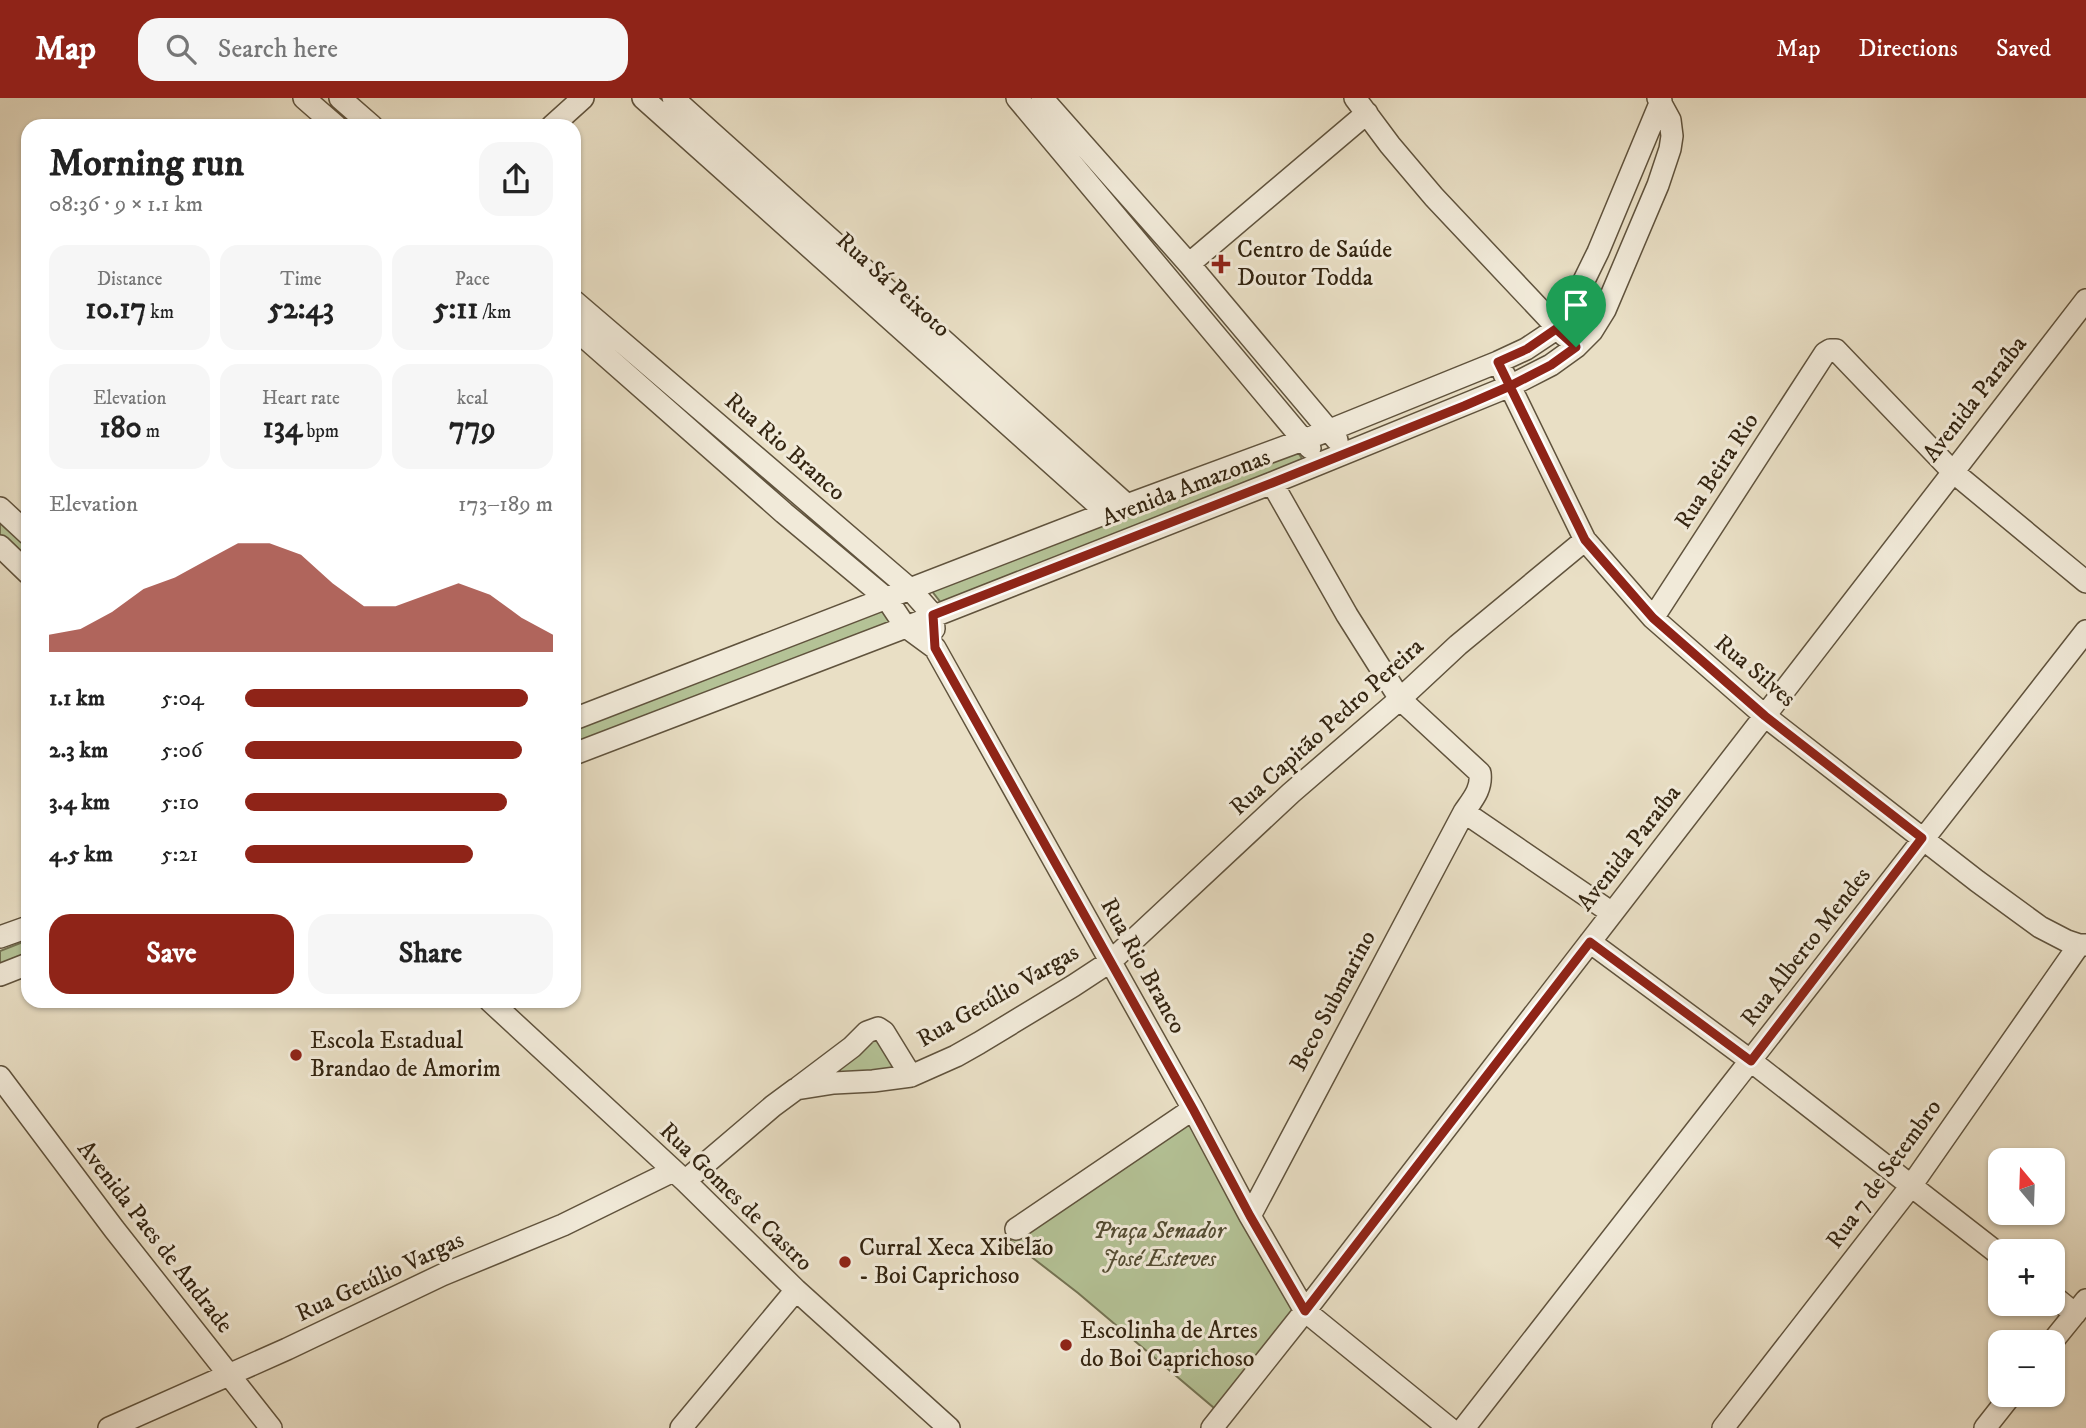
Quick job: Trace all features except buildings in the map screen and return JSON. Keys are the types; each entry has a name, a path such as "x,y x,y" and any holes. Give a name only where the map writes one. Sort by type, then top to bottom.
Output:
{"street":[{"path":"304,98 328,119"},
{"path":"340,98 364,119"},
{"path":"560,119 583,98"},
{"name":"Rua Sá Peixoto","path":"643,98 1107,513"},
{"name":"Rua Sá Peixoto","path":"673,98 1128,505"},
{"path":"1033,102 1189,264 1347,453"},
{"path":"1033,102 1322,463"},
{"path":"1189,264 1361,106 1434,197 1556,329 1576,347"},
{"name":"Avenida Amazonas","path":"581,716 1330,430 1527,349 1556,329 1573,303 1663,106"},
{"name":"Avenida Amazonas","path":"581,751 1272,483 1510,386 1551,365 1576,347 1592,331 1623,272 1670,149 1672,136 1663,106"},
{"name":"Avenida Paraíba","path":"1212,1428 2086,300"},
{"name":"Rua Rio Branco","path":"581,307 910,589 933,615 935,648"},
{"name":"Rua Rio Branco","path":"581,334 784,513 887,599 905,626 935,648 1305,1311"},
{"name":"Rua Beira Rio","path":"1653,618 1825,353 1836,349 1952,471"},
{"name":"Rua Silves","path":"1498,362 1585,540 1653,618 1765,716 2015,910 2040,927 2077,944"},
{"path":"1952,471 2086,582"},
{"path":"1272,483 1347,615 1400,699"},
{"path":"0,508 21,528"},
{"name":"Rua Capitão Pedro Pereira","path":"1111,961 1291,793 1488,619 1585,540"},
{"path":"0,546 21,566"},
{"name":"Rua Alberto Mendes","path":"1464,1428 2086,631"},
{"name":"Beco Submarino","path":"1250,1216 1464,811 1479,789 1480,773 1400,699"},
{"path":"1464,811 1612,913"},
{"path":"0,937 21,930"},
{"path":"1590,942 1751,1061 1988,1246"},
{"name":"Rua 7 de Setembro","path":"1723,1428 1911,1186 2077,944"},
{"name":"Rua Getúlio Vargas","path":"796,1089 911,1076 979,1043 1111,961"},
{"path":"0,975 21,967"},
{"name":"Rua Gomes de Castro","path":"498,1008 679,1176 796,1290 949,1428"},
{"name":"Rua Getúlio Vargas","path":"108,1428 287,1349 442,1275 679,1176 874,1028 884,1032 911,1076"},
{"name":"Avenida Paes de Andrade","path":"0,1077 114,1229 271,1428"},
{"path":"1016,1229 1193,1109"},
{"path":"681,1428 796,1290"},
{"path":"2062,1330 2080,1307"},
{"path":"1305,1311 1449,1428"},
{"path":"1985,1428 2002,1407"}],"green space":[{"path":"1295,448 1305,463 942,604 931,590"},
{"path":"0,511 21,530 21,563 0,543"},
{"path":"882,609 891,624 581,742 581,725"},
{"path":"21,943 21,958 0,966 0,951"},
{"path":"874,1027 906,1074 831,1076"},
{"name":"Praça Senador José Esteves","path":"1187,1112 1303,1309 1220,1413 1078,1293 1007,1238 1134,1153"}],"place":[{"name":"Centro de Saúde Doutor Todda","path":"1221,264"},
{"name":"Escola Estadual Brandao de Amorim","path":"296,1055"},
{"name":"Curral Xeca Xibelão - Boi Caprichoso","path":"845,1262"},
{"name":"Escolinha de Artes do Boi Caprichoso","path":"1066,1345"}],"route":[{"path":"1576,347 1551,365 1510,386 1464,406 933,615 935,648 1305,1311 1590,942 1751,1061 1922,838 1765,716 1653,618 1585,540 1529,424 1510,386 1498,362 1527,349 1556,329 1576,347"}]}
